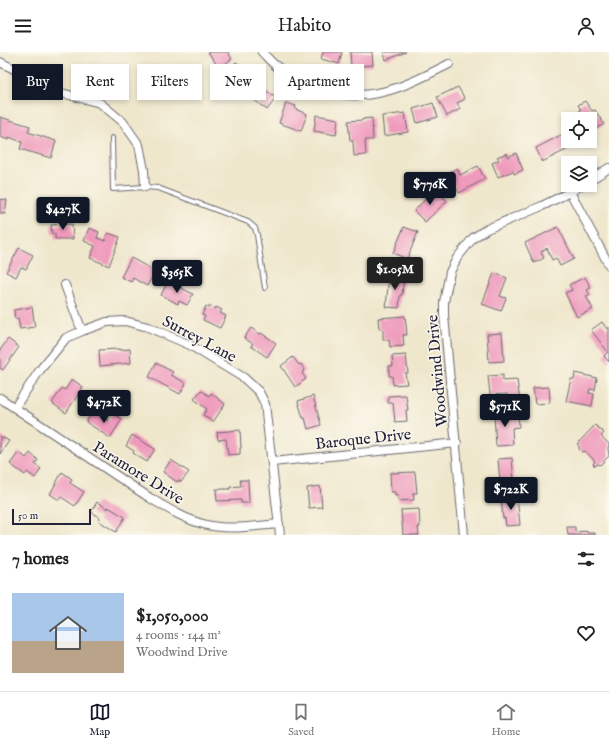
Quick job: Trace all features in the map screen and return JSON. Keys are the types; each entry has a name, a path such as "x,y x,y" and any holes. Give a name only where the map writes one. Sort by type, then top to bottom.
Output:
{"street":[{"path":"262,52 275,66 294,79 321,90 335,94 349,95 380,93 416,80 449,64"},
{"path":"0,62 30,77 50,90 100,103 123,122 139,145 144,170 145,186"},
{"path":"597,176 609,168"},
{"path":"570,192 609,265"},
{"name":"Woodwind Drive","path":"464,535 444,302 450,272 456,258 474,238 487,229 570,192"},
{"path":"65,285 82,331"},
{"name":"Surrey Lane","path":"15,407 40,370 66,338 107,322 126,321 148,327 190,345 244,378 258,392 265,404 280,535"},
{"name":"Paramore Drive","path":"0,398 144,495 175,512 203,524 228,528 279,524"},
{"name":"Baroque Drive","path":"272,462 457,443"}],"lane":[{"path":"112,138 113,189 145,186 158,188 248,222 255,228 257,234 266,288"}],"building":[{"path":"208,52 228,52 232,59 225,64 216,64"},
{"path":"323,52 342,52 339,64 321,59"},
{"path":"350,52 372,52 373,65 364,66 364,64 351,64"},
{"path":"383,52 406,52 386,60"},
{"path":"458,87 465,99 457,103 460,109 447,116 437,97"},
{"path":"266,91 274,97 274,100 267,110 254,100 266,100"},
{"path":"585,101 592,111 595,110 596,112 578,112 581,110 578,105"},
{"path":"286,103 296,106 295,109 307,114 301,131 279,123"},
{"path":"433,103 438,117 417,123 413,109"},
{"path":"405,113 408,132 384,136 382,116"},
{"path":"597,113 604,124 597,128"},
{"path":"316,115 338,119 336,135 314,131"},
{"path":"0,117 30,126 28,132 56,141 51,158 20,149 22,142 9,137 9,140 0,137"},
{"path":"372,118 373,140 365,140 366,155 354,156 353,141 350,141 348,121"},
{"path":"561,135 561,148 568,149 542,162 536,148"},
{"path":"507,153 508,157 516,153 523,170 514,174 513,171 498,177 492,163 499,160 497,157"},
{"path":"478,166 485,179 459,193 448,173 457,168 460,175"},
{"path":"435,189 447,201 425,222 414,211"},
{"path":"0,199 7,200 5,214 0,213"},
{"path":"72,224 73,239 55,239 55,234 52,234 51,225"},
{"path":"404,227 418,232 407,259 393,253"},
{"path":"558,227 574,259 560,266 556,258 552,260 547,248 541,252 544,258 534,263 525,243"},
{"path":"89,228 99,232 97,238 105,241 108,233 120,237 109,266 90,258 95,246 84,241"},
{"path":"19,248 33,255 26,269 21,267 16,277 6,272"},
{"path":"131,258 155,271 147,286 133,278 131,282 121,277"},
{"path":"494,273 507,278 500,296 506,298 501,311 482,304"},
{"path":"389,275 404,276 399,308 386,307"},
{"path":"585,277 591,288 587,290 590,295 586,296 593,309 577,317 565,293 572,290 569,285"},
{"path":"168,281 193,294 187,305 179,301 178,304 161,295"},
{"path":"206,306 209,308 210,306 215,309 216,307 222,310 220,313 226,316 220,328 203,320 205,316 202,315"},
{"path":"32,307 35,327 20,329 18,318 15,319 14,310"},
{"path":"405,316 407,335 403,335 404,346 390,347 389,340 383,340 383,329 379,329 378,318"},
{"path":"602,322 607,329 609,327 609,362 604,356 608,352 591,330"},
{"path":"251,328 276,343 267,357 251,346 253,344 244,338"},
{"path":"502,333 504,361 489,362 487,334"},
{"path":"8,339 19,347 3,370 0,368 0,350"},
{"path":"130,349 131,363 100,366 99,350"},
{"path":"406,355 408,373 405,373 407,384 393,385 392,376 389,376 389,366 393,366 392,356"},
{"path":"293,357 305,370 302,373 306,379 295,387 281,366"},
{"path":"156,363 173,372 171,375 186,383 180,394 149,377"},
{"path":"575,373 597,378 595,390 590,389 589,393 594,394 592,406 566,401 571,379 574,379"},
{"path":"503,375 503,381 517,380 520,401 507,402 507,394 490,395 488,376"},
{"path":"72,379 83,387 66,413 52,403 62,388 65,390"},
{"path":"549,387 550,403 535,404 533,388"},
{"path":"201,390 209,396 211,393 225,404 213,422 203,415 207,409 194,399"},
{"path":"406,395 408,410 406,410 407,421 395,422 393,403 388,403 388,396"},
{"path":"313,396 321,425 308,429 298,401"},
{"path":"93,411 108,421 113,413 122,419 110,438 86,422"},
{"path":"518,413 519,427 512,428 513,445 496,446 494,415"},
{"path":"595,425 604,433 601,436 609,444 609,456 600,465 598,464 595,466 593,464 595,461 585,451 582,452 577,444"},
{"path":"240,430 240,454 228,455 226,439 218,440 217,432"},
{"path":"132,435 155,449 147,462 133,453 134,451 126,446"},
{"path":"0,436 9,441 0,454"},
{"path":"19,452 26,458 30,453 38,460 35,464 41,469 35,478 27,472 25,475 10,464"},
{"path":"512,458 514,481 500,482 498,459"},
{"path":"171,460 189,472 181,482 178,480 177,482 163,472"},
{"path":"62,472 72,479 70,483 84,492 75,506 61,497 59,500 50,494"},
{"path":"415,472 417,493 413,493 414,500 398,501 398,495 395,496 395,492 391,492 390,473"},
{"path":"240,480 248,480 249,503 241,503 241,500 217,501 216,489 230,489 230,487 241,486"},
{"path":"320,486 322,507 309,508 307,488"},
{"path":"517,497 520,525 506,526 505,518 503,518 501,498"},
{"path":"97,502 125,517 116,532 99,521 100,518 91,512"},
{"path":"419,509 419,535 403,535 401,510"},
{"path":"567,527 575,527 575,532 587,531 587,533 595,533 595,535 568,535"}]}
